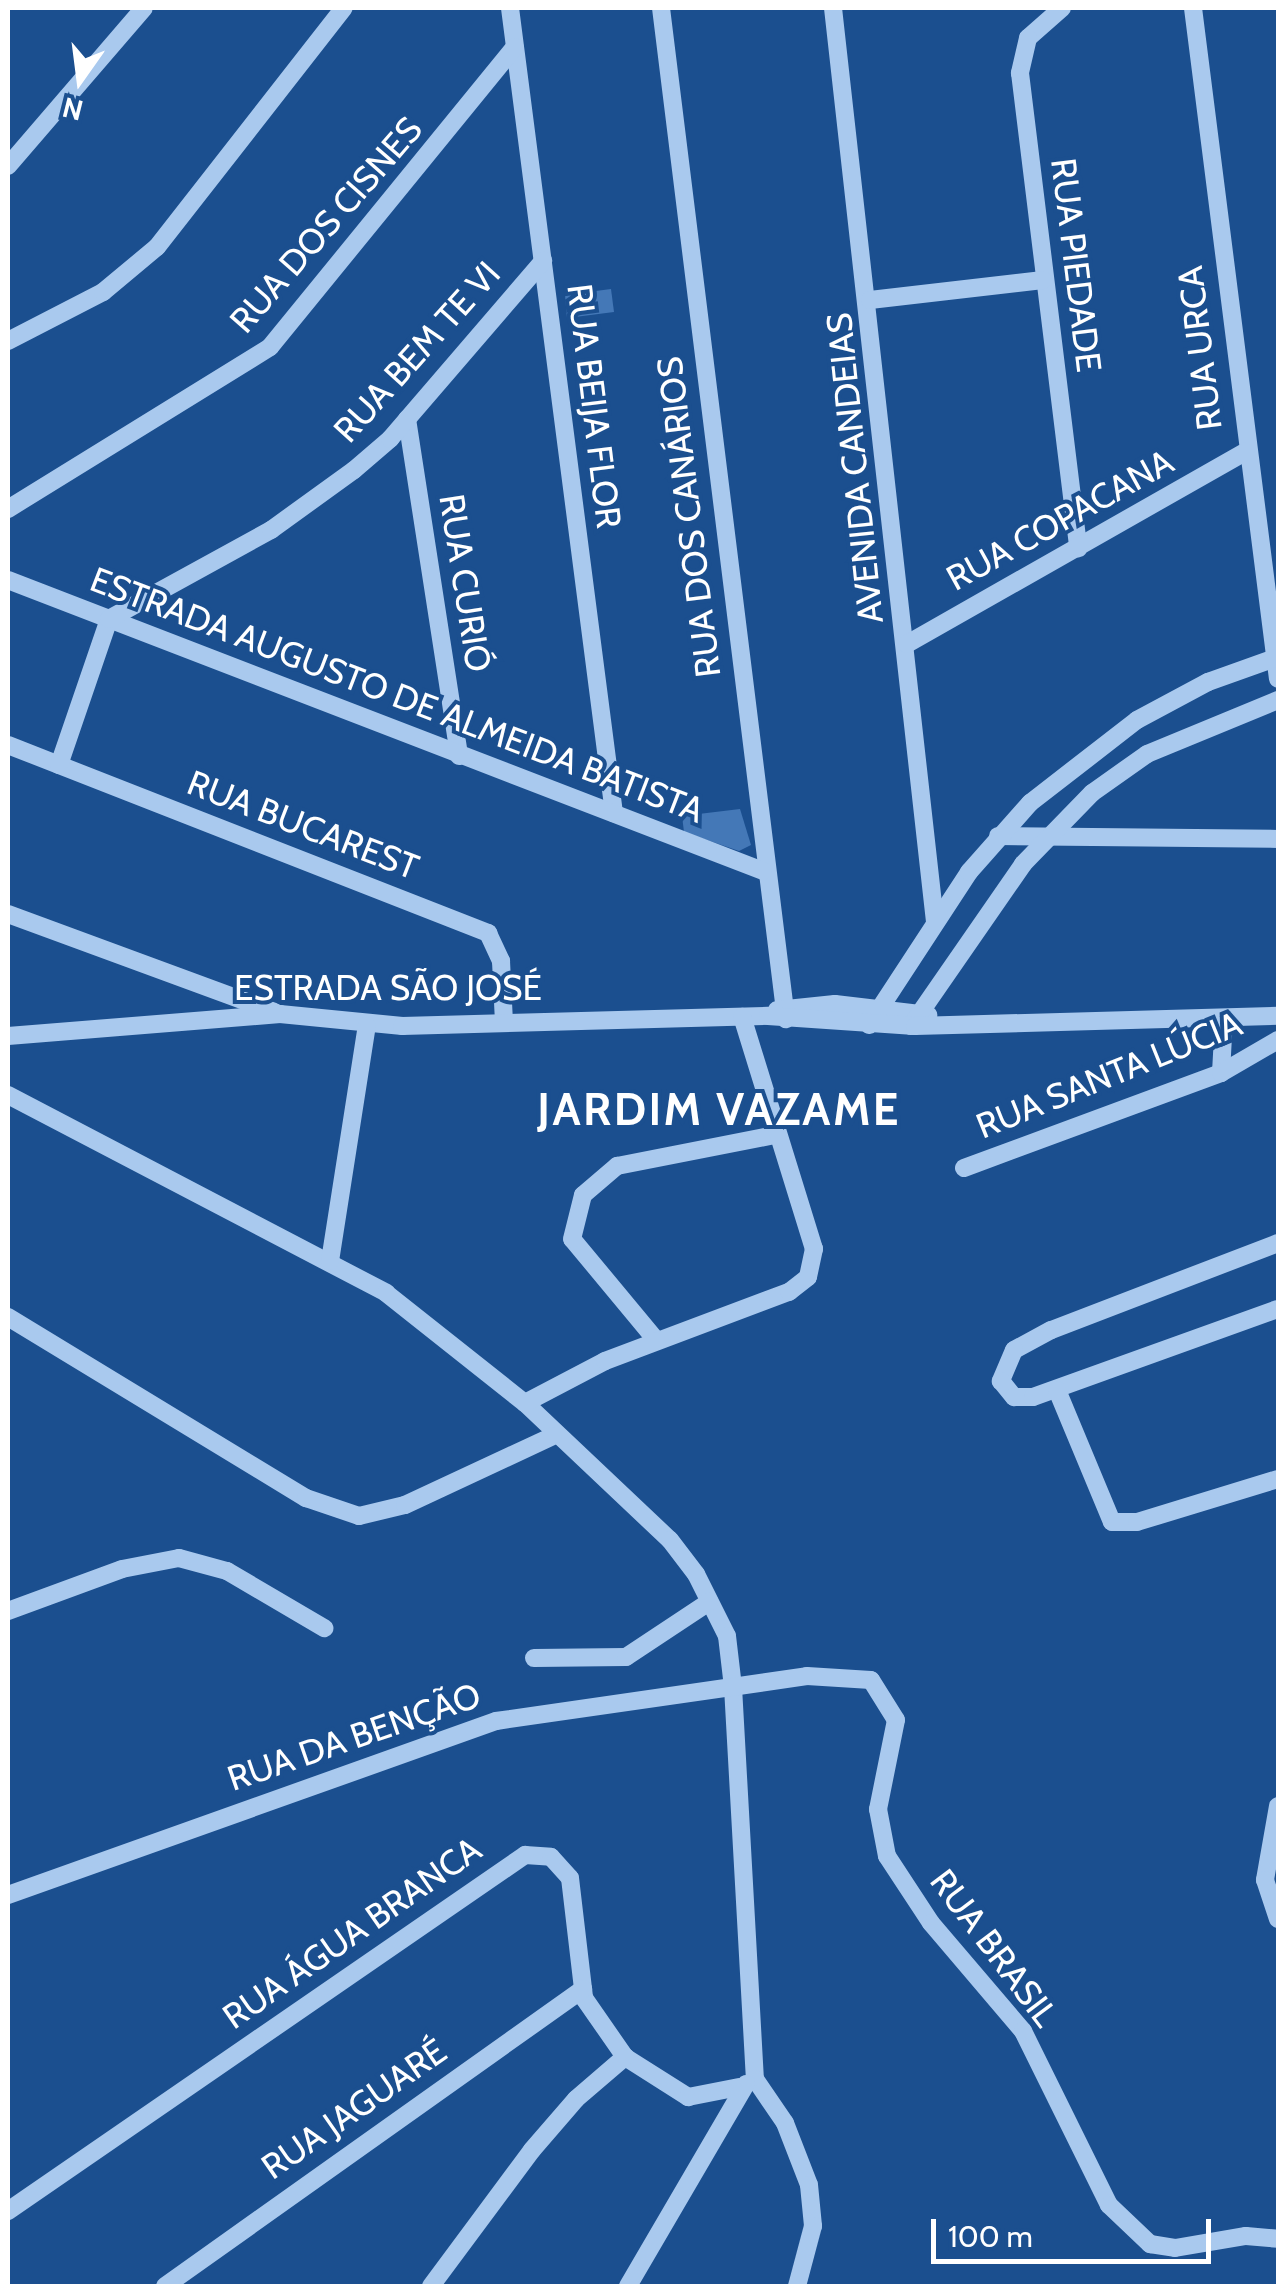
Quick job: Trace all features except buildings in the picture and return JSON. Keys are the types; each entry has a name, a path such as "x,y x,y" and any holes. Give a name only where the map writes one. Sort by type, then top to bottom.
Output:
{"street":[{"path":"8,166 144,8"},
{"path":"8,341 103,292 174,230 344,8"},
{"name":"RUA BEIJA FLOR","path":"510,8 614,813"},
{"name":"RUA DOS CANÁRIOS","path":"660,8 779,1014"},
{"name":"AVENIDA CANDEIAS","path":"833,8 870,300 935,922"},
{"name":"RUA PIEDADE","path":"1062,8 1028,38 1020,73 1078,548"},
{"name":"RUA URCA","path":"1193,8 1245,452 1278,679"},
{"name":"RUA DOS CISNES","path":"8,509 270,347 516,48"},
{"name":"RUA BEM TE VI","path":"109,618 314,502 407,419 544,261"},
{"path":"870,300 1044,280"},
{"name":"RUA CURIÓ","path":"407,419 459,756"},
{"name":"RUA COPACANA","path":"907,644 1245,452"},
{"name":"ESTRADA AUGUSTO DE ALMEIDA BATISTA","path":"8,580 763,871"},
{"path":"59,765 109,618"},
{"path":"870,1025 878,1006 998,836 1065,773 1137,720 1208,682 1276,658"},
{"path":"915,1018 1045,838 1113,775 1146,754 1278,700"},
{"name":"RUA BUCAREST","path":"8,745 488,934 500,961 504,1022"},
{"path":"998,836 1278,839"},
{"path":"8,914 280,1014"},
{"name":"ESTRADA SÃO JOSÉ","path":"8,1036 280,1014 367,1026 742,1018 878,1006 937,1021 1278,1016"},
{"name":"ESTRADA SÃO JOSÉ","path":"779,1014 870,1025 915,1018"},
{"path":"525,1403 656,1340 802,1285 814,1249 775,1134 742,1018"},
{"path":"1221,1072 1224,1018"},
{"path":"330,1261 367,1026"},
{"name":"RUA SANTA LÚCIA","path":"964,1168 1221,1072 1278,1040"},
{"path":"8,1095 330,1261 442,1332 525,1403 554,1436 670,1540 727,1636 734,1687 747,2084 628,2286"},
{"path":"656,1340 572,1239 583,1195 617,1166 775,1134"},
{"path":"1278,1244 1051,1330 1008,1358 1001,1381 1014,1396 1057,1390 1278,1310"},
{"path":"8,1317 306,1498 345,1513 371,1514 404,1505 554,1436"},
{"path":"1057,1390 1112,1522 1138,1522 1278,1479"},
{"path":"8,1611 122,1569 200,1560 324,1628"},
{"path":"534,1658 626,1657 709,1602"},
{"name":"RUA BRASIL","path":"734,1687 807,1676 871,1680 896,1720 878,1808 887,1856 931,1923 1024,2031 1109,2205 1150,2244 1175,2248 1246,2236 1278,2240"},
{"name":"RUA DA BENÇÃO","path":"8,1895 478,1726 593,1703 734,1687"},
{"path":"1278,1806 1265,1880 1278,1919"},
{"name":"RUA ÁGUA BRANCA","path":"8,2212 525,1854 551,1858 570,1878 584,1989 593,2016 625,2057 688,2097 747,2084"},
{"name":"RUA JAGUARÉ","path":"164,2286 584,1989"},
{"path":"431,2286 532,2150 576,2099 625,2057"},
{"path":"747,2084 785,2123 808,2185 812,2226 797,2286"}],"district":[{"name":"JARDIM VAZAME","path":"719,1110"}]}
